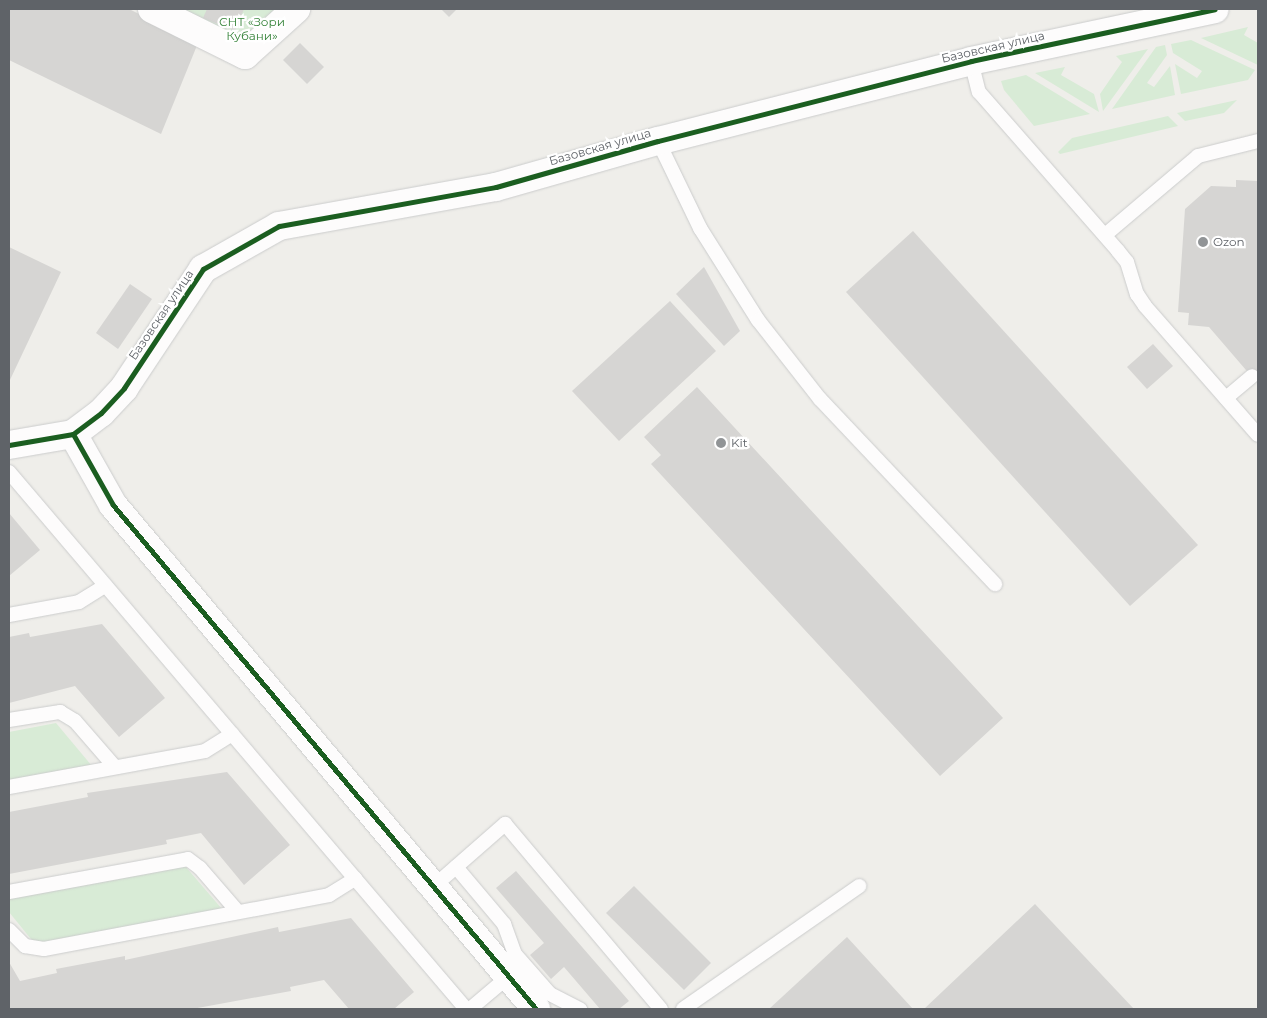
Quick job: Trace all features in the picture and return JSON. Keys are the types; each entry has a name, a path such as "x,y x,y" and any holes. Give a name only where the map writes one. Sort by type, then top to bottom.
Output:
{"street":[{"path":"152,9 245,55 296,9"},
{"name":"Базовская улица","path":"73,434 101,413 124,388 203,269 279,226 496,187 658,141 970,61 1215,9"},
{"path":"9,445 73,434 113,505 536,1009"}],"lane":[{"path":"970,61 980,92 1127,262 1137,294 1145,306 1258,435"},
{"path":"658,141 700,228 758,320 820,399 995,584"},
{"path":"1105,235 1198,156 1258,141"},
{"path":"1226,398 1252,376"},
{"path":"9,472 468,1009 508,976"},
{"path":"9,615 79,602 105,586"},
{"path":"9,720 60,712 75,721 115,767"},
{"path":"9,788 205,751 232,734"},
{"path":"433,887 505,824 660,1009"},
{"path":"9,892 188,859 200,868 238,912"},
{"path":"456,866 504,924 520,960 550,994 580,1009"},
{"path":"9,930 25,946 44,949 329,895 355,879"},
{"path":"683,1009 859,886"}],"green space":[{"name":"СНТ «Зори Кубани»","path":"166,9 308,9 257,53"},
{"path":"1248,27 1244,35 1258,43 1258,65 1201,38"},
{"path":"1191,40 1255,70 1248,80 1181,94 1175,64 1197,78 1202,71 1173,53 1171,44"},
{"path":"1165,45 1167,55 1147,83 1154,87 1170,66 1175,95 1112,109 1156,47"},
{"path":"1148,49 1103,111 1100,94 1122,62 1116,56"},
{"path":"1065,67 1061,75 1094,94 1099,112 1035,73"},
{"path":"1026,75 1090,114 1034,126 1004,90 1001,81"},
{"path":"1237,100 1224,113 1185,121 1177,113"},
{"path":"1168,116 1178,126 1060,154 1058,152 1072,138"},
{"path":"56,723 92,766 9,781 9,732"},
{"path":"185,866 222,909 35,944 9,912 9,899"}],"building":[{"path":"9,9 129,9 198,43 161,134 9,60"},
{"path":"207,9 244,9 235,31 203,18"},
{"path":"441,9 457,9 449,17"},
{"path":"300,43 324,67 307,84 283,60"},
{"path":"1236,180 1258,181 1258,384 1209,327 1188,325 1189,313 1178,312 1185,209 1211,186 1236,187"},
{"path":"913,231 1198,545 1130,606 846,292"},
{"path":"9,247 61,272 9,382"},
{"path":"704,267 740,331 724,346 676,294"},
{"path":"130,284 152,299 118,349 96,333"},
{"path":"670,301 716,351 619,441 572,391"},
{"path":"1153,344 1173,366 1147,389 1127,367"},
{"path":"697,387 1003,718 940,776 651,464 661,455 644,437"},
{"path":"9,513 40,550 9,576"},
{"path":"102,624 165,698 119,737 75,686 9,703 9,637 29,633 30,637"},
{"path":"227,772 290,845 244,885 201,833 166,840 167,844 9,874 9,812 88,797 87,793"},
{"path":"516,871 629,1001 619,1009 600,1009 564,967 551,979 530,955 544,943 496,888"},
{"path":"634,886 711,963 684,990 606,913"},
{"path":"1035,904 1134,1009 924,1009"},
{"path":"351,918 414,992 394,1009 349,1009 324,980 290,987 291,991 192,1009 9,1009 9,962 20,981 57,973 56,969 125,956 125,960 278,927 279,932"},
{"path":"847,937 913,1009 769,1009"}],"cycle path":[{"path":"9,445 73,434 101,413 124,388 203,269 279,226 496,187 658,141 971,61 1215,9"},
{"path":"73,434 113,505 536,1009"}],"place":[{"name":"Ozon","path":"1203,242"},
{"name":"Kit","path":"721,443"}]}
